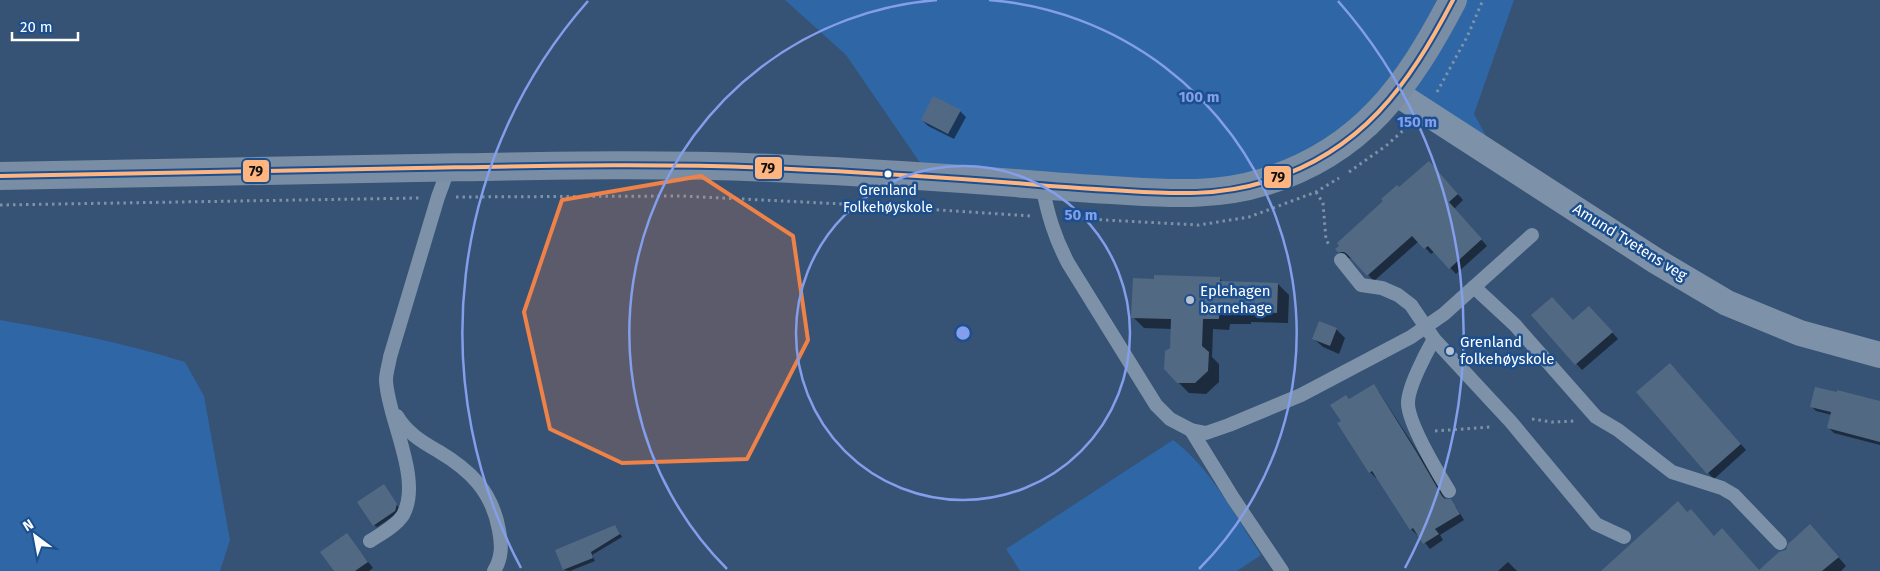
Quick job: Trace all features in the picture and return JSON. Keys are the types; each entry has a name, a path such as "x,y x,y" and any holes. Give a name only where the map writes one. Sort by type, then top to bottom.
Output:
{"main road":[{"path":"0,176 666,166 770,168 1182,194 1225,192 1265,182 1298,169 1329,153 1356,133 1396,93 1431,41 1453,0"}],"street":[{"name":"Amund Tvetens veg","path":"1396,93 1656,261 1727,303 1800,333 1880,355"}],"lane":[{"path":"370,541 393,526 403,515 408,500 407,473 401,439 390,402 386,379 390,357 438,198 449,168"},
{"path":"1042,185 1048,217 1068,263 1156,405 1170,419 1191,430 1206,433 1264,412 1358,366 1411,337 1444,314 1532,235"},
{"path":"1341,260 1360,285 1382,288 1398,295 1411,306 1434,339 1519,430 1596,524 1624,537"},
{"path":"1474,287 1515,325 1596,417 1618,430 1672,472 1722,488 1734,496 1780,543"},
{"path":"1434,339 1426,353 1408,402 1410,418 1449,491"},
{"path":"390,402 401,424 419,440 463,466 477,481 489,500 497,517 501,543 499,562 494,571"},
{"path":"1191,430 1233,498 1282,571"}],"path":[{"path":"1316,192 1323,203 1326,240 1341,260"},
{"path":"1500,410 1536,420 1552,422 1570,422 1596,417"},
{"path":"1417,432 1485,426 1519,430"}],"highlighted area":[{"path":"701,176 793,236 808,340 747,459 622,463 550,429 524,312 562,200"}],"shaded area":[{"path":"785,0 1514,0 1474,114 1496,154 1399,86 1326,150 1204,191 927,173 846,55"},
{"path":"0,320 94,338 185,362 204,396 230,540 220,571 0,571"},
{"path":"1173,440 1187,451 1211,478 1261,555 1237,571 1020,571 1006,549"}],"building":[{"path":"933,96 961,110 948,134 921,120"},
{"path":"1429,161 1458,194 1449,202 1482,239 1449,269 1428,246 1424,249 1412,236 1367,276 1347,254 1338,252 1335,249 1339,246 1337,243 1383,201 1381,199 1397,185 1399,187"},
{"path":"1154,275 1220,277 1220,281 1278,283 1277,313 1241,311 1241,314 1219,313 1219,319 1203,319 1202,346 1209,352 1208,371 1195,383 1177,383 1164,369 1165,351 1170,348 1171,319 1131,318 1133,278 1154,279"},
{"path":"1552,297 1573,320 1589,306 1613,332 1575,365 1531,315"},
{"path":"1319,321 1337,328 1330,346 1312,339"},
{"path":"1670,363 1741,444 1707,474 1636,392"},
{"path":"1374,384 1442,496 1445,499 1451,499 1460,514 1435,529 1439,534 1423,544 1413,528 1410,530 1372,471 1369,473 1337,423 1341,421 1330,405 1346,395 1349,399"},
{"path":"1815,387 1837,392 1837,390 1880,401 1880,442 1827,428 1831,412 1810,407"},
{"path":"384,484 397,504 395,511 373,526 357,502"},
{"path":"1678,501 1687,512 1691,509 1714,536 1722,528 1759,570 1779,552 1786,550 1788,544 1810,524 1839,557 1822,571 1601,571"},
{"path":"615,525 620,534 591,552 593,558 563,570 555,550"},
{"path":"347,533 368,562 355,571 334,571 320,552"}],"transit line":[{"name":"79","path":"0,176 506,166 683,166 868,173 1145,192 1196,193 1230,190 1264,182 1298,169 1329,153 1355,134 1378,112 1399,87 1418,60 1453,0"}],"place":[{"name":"Grenland Folkehøyskole","path":"888,174"},
{"name":"Eplehagen barnehage","path":"1190,300"},
{"name":"Grenland folkehøyskole","path":"1450,351"}]}
